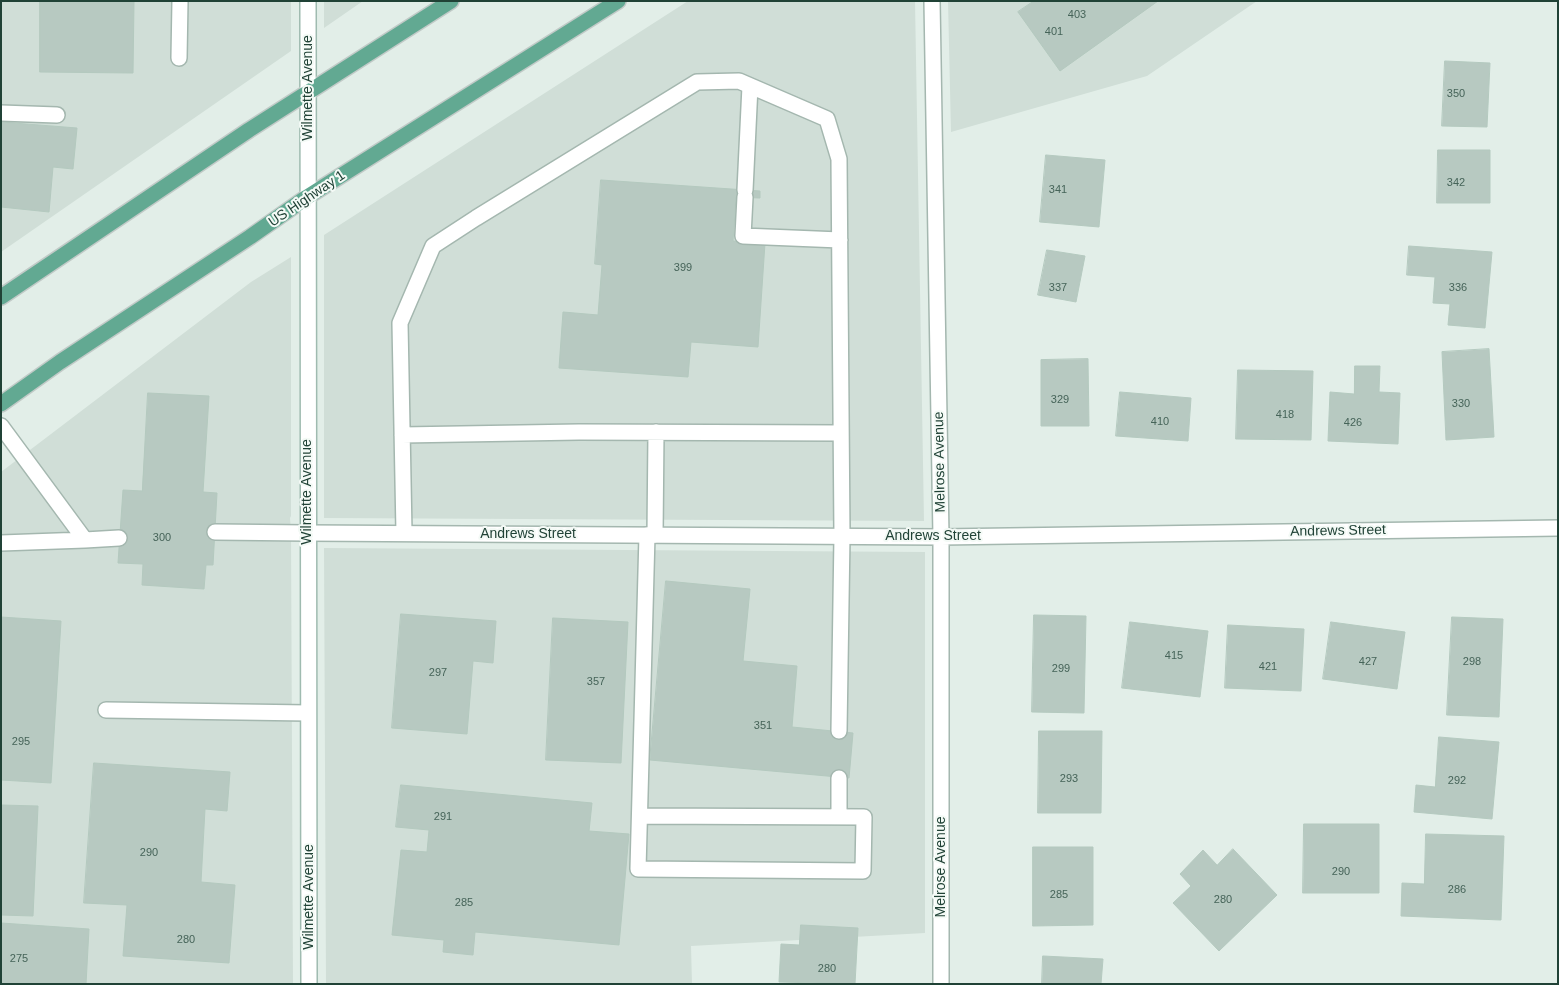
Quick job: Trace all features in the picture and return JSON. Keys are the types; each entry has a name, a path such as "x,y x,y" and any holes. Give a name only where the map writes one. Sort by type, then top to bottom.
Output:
{"main road":[{"path":"1,298 168,183 451,1"},
{"name":"US Highway 1","path":"1,404 60,362 250,237 307,197 618,1"}],"street":[{"path":"180,1 180,58"},
{"name":"Wilmette Avenue","path":"308,1 309,984"},
{"name":"Melrose Avenue","path":"932,1 941,537 941,984"},
{"path":"404,533 400,323 433,246 697,82 745,84 827,118 839,159 842,536 839,731"},
{"path":"745,84 743,236 840,240"},
{"path":"1,113 57,115"},
{"path":"1,426 85,540"},
{"path":"402,435 579,432 841,433"},
{"path":"640,816 864,817 863,871 638,869 640,816 651,535 656,432"},
{"name":"Andrews Street","path":"215,532 941,537 1558,528"},
{"path":"1,543 120,538"},
{"path":"106,710 308,713"},
{"path":"839,778 839,817"}],"shaded area":[{"path":"1,1 291,1 291,51 1,252"},
{"path":"324,1 363,1 324,28"},
{"path":"688,1 915,1 924,521 324,518 324,235"},
{"path":"948,1 1257,1 1147,76 951,132"},
{"path":"291,257 290,518 293,984 1,984 1,472 251,282"},
{"path":"324,548 925,552 925,933 691,946 692,984 326,984"}],"building":[{"path":"40,1 134,1 133,73 40,72"},
{"path":"1034,1 1158,1 1060,71 1018,12"},
{"path":"1445,61 1490,63 1487,127 1442,126"},
{"path":"1,122 77,128 73,169 53,167 49,212 1,207"},
{"path":"1438,150 1490,150 1490,203 1437,203"},
{"path":"1046,155 1105,160 1099,227 1040,222"},
{"path":"601,180 760,191 760,198 736,197 733,241 765,243 758,347 691,342 688,377 559,368 563,312 598,315 602,265 595,264"},
{"path":"1409,246 1492,252 1485,328 1448,325 1450,304 1433,303 1435,277 1407,275"},
{"path":"1047,250 1085,256 1076,302 1038,295"},
{"path":"1489,349 1494,437 1446,440 1442,352"},
{"path":"1088,359 1089,426 1041,426 1041,360"},
{"path":"1355,366 1380,366 1379,392 1400,393 1398,444 1328,441 1330,392 1354,394"},
{"path":"1238,370 1313,371 1311,440 1236,439"},
{"path":"1120,392 1191,398 1188,441 1116,436"},
{"path":"148,393 209,396 203,492 217,493 213,565 206,565 204,589 142,585 143,564 118,563 123,490 142,491"},
{"path":"666,581 750,589 743,661 797,666 792,727 853,733 849,778 650,760"},
{"path":"401,614 496,621 493,663 473,661 467,734 392,728"},
{"path":"1034,615 1086,616 1084,713 1032,712"},
{"path":"1,617 61,621 51,783 1,780"},
{"path":"1452,617 1503,619 1499,717 1447,715"},
{"path":"553,618 628,622 621,763 546,760"},
{"path":"1130,622 1208,631 1200,697 1122,688"},
{"path":"1331,622 1405,632 1397,689 1323,679"},
{"path":"1228,625 1304,629 1301,691 1225,688"},
{"path":"1039,731 1102,731 1101,813 1038,813"},
{"path":"1439,737 1499,742 1492,819 1414,812 1416,785 1435,787"},
{"path":"94,763 230,772 227,811 205,809 201,882 235,885 229,963 123,956 127,905 84,903"},
{"path":"401,785 592,803 589,831 629,834 619,945 475,932 473,955 443,952 444,940 392,935 401,850 427,852 429,830 396,827"},
{"path":"1,805 38,806 33,916 1,915"},
{"path":"1304,824 1379,824 1379,893 1303,893"},
{"path":"1426,834 1504,836 1501,920 1401,916 1402,883 1424,884"},
{"path":"1033,847 1093,847 1093,925 1033,926"},
{"path":"1233,849 1277,895 1219,951 1173,903 1191,886 1180,874 1203,850 1217,865"},
{"path":"1,923 89,929 86,984 1,984"},
{"path":"801,925 858,928 855,984 779,982 781,944 799,945"},
{"path":"1043,956 1103,959 1101,984 1042,984"}]}
